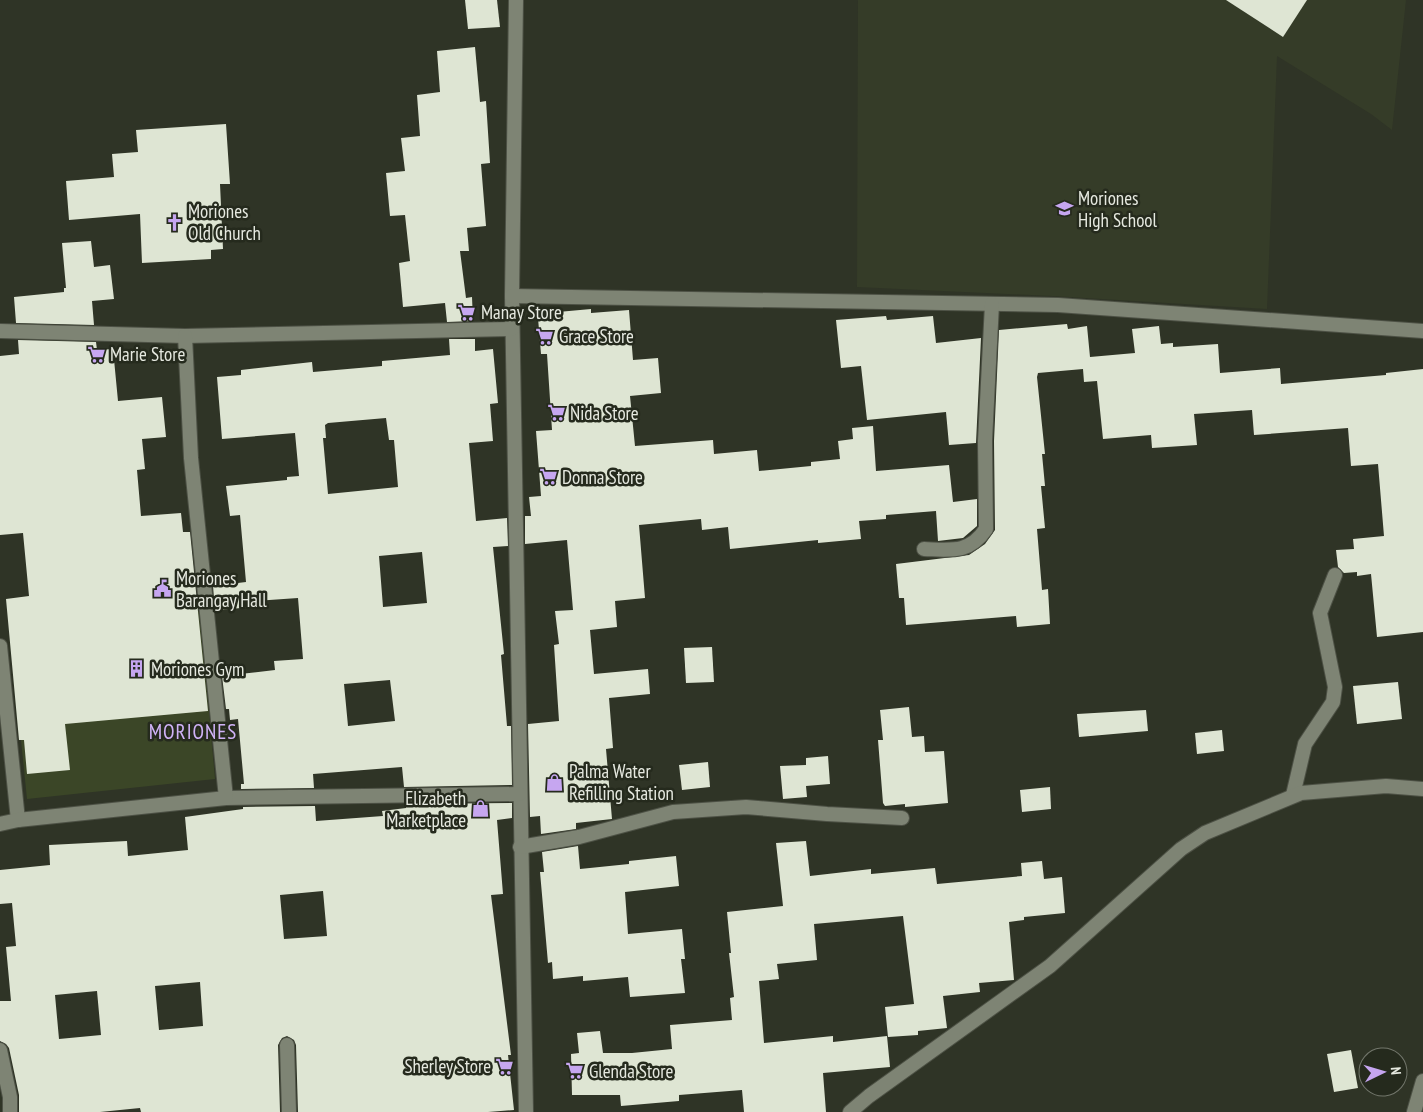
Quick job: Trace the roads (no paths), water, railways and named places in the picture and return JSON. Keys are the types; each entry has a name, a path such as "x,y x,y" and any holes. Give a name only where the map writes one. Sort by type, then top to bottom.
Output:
{"street":[{"path":"516,0 512,329 526,1112"},
{"path":"512,296 1058,305 1423,330"},
{"path":"924,550 960,550 979,539 986,528 985,441 992,304"},
{"path":"0,331 185,336 512,329"},
{"path":"185,336 191,458 226,798"},
{"path":"1293,795 1306,744 1333,702 1334,687 1320,613 1335,575"},
{"path":"0,646 18,820"},
{"path":"850,1112 869,1096 1050,966 1181,849 1206,833 1293,795 1386,786 1423,789"},
{"path":"0,824 18,820 226,798 519,794"},
{"path":"520,848 579,837 673,812 746,807 902,818"},
{"path":"287,1045 288,1112"},
{"path":"0,1050 10,1097 10,1112"},
{"path":"1414,1112 1423,1081"}],"place":[{"name":"Moriones High School","path":"1064,209"},
{"name":"Moriones Old Church","path":"174,222"},
{"name":"Manay Store","path":"467,312"},
{"name":"Grace Store","path":"545,336"},
{"name":"Marie Store","path":"96,354"},
{"name":"Nida Store","path":"556,413"},
{"name":"Donna Store","path":"548,477"},
{"name":"Moriones Barangay Hall","path":"162,589"},
{"name":"Moriones Gym","path":"137,669"},
{"name":"Palma Water Refilling Station","path":"555,782"},
{"name":"Elizabeth Marketplace","path":"480,809"},
{"name":"Sherley Store","path":"505,1066"},
{"name":"Glenda Store","path":"575,1071"}],"district":[{"name":"MORIONES","path":"193,731"}]}
